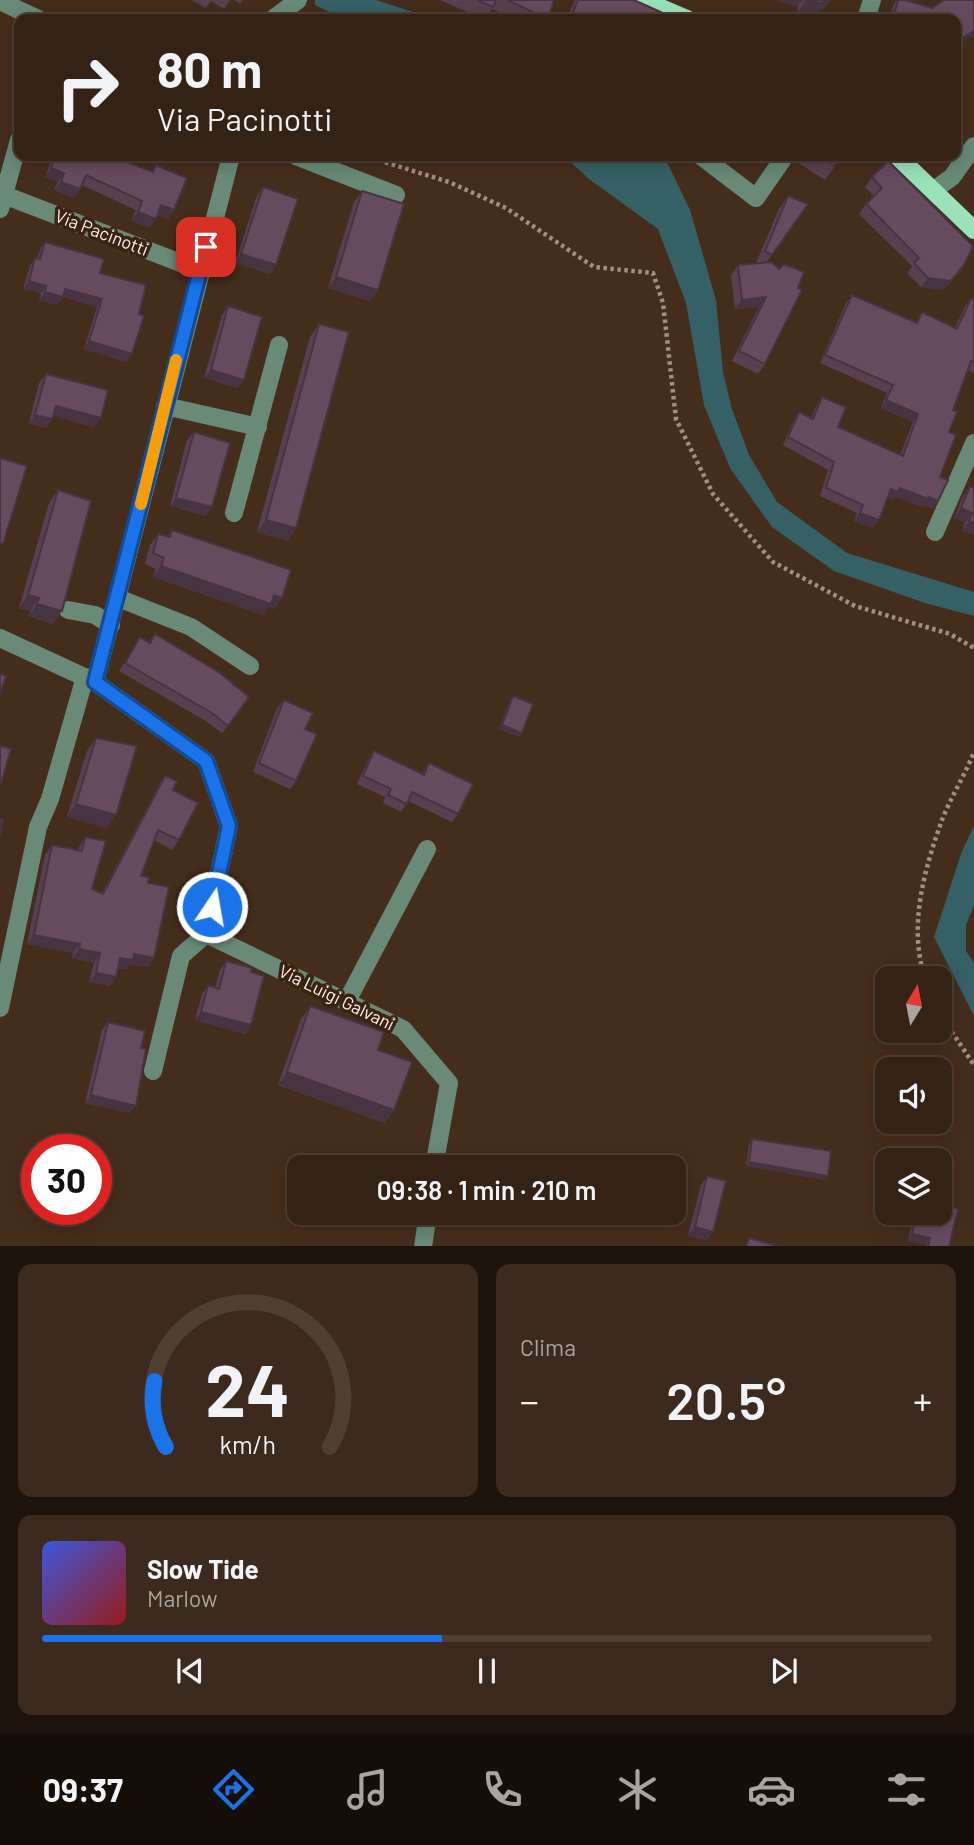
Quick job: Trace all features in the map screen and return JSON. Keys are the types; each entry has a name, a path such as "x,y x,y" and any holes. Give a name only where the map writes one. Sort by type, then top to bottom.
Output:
{"main road":[{"path":"642,0 675,14"},
{"path":"902,161 974,230"}],"street":[{"path":"280,14 298,0"},
{"path":"0,1 27,14"},
{"path":"934,190 951,177 974,146"},
{"path":"2,202 14,158"},
{"path":"0,1008 38,827 111,625 229,161"},
{"path":"309,161 396,195"},
{"path":"708,161 756,198 782,161"},
{"name":"Via Pacinotti","path":"2,202 199,270"},
{"path":"234,513 279,345"},
{"path":"165,406 258,427"},
{"path":"936,532 974,443"},
{"path":"118,598 191,627 250,666"},
{"path":"68,610 95,615 111,625"},
{"path":"0,638 90,680 206,761 229,826 206,934 181,956 153,1071"},
{"path":"347,1001 427,849"},
{"name":"Via Luigi Galvani","path":"206,934 402,1029 449,1083 436,1155"},
{"path":"423,1246 426,1225"}],"path":[{"path":"382,161 449,181 506,208 594,267 653,273 663,303 676,419 713,494 773,562 855,606 950,634 974,648"},
{"path":"921,966 919,902 943,818 974,752"},
{"path":"952,1032 974,1065"}],"water":[{"path":"315,0 376,0 419,14 334,14 315,5"},
{"path":"569,161 666,161 690,210 716,300 723,372 732,409 749,455 777,502 847,553 974,592 974,616 925,603 834,571 772,527 730,468 704,405 686,303 658,229 589,179"},
{"path":"974,826 974,905 966,925 966,951 974,963 974,1016 952,973 952,966 949,966 934,937 962,851"}],"building":[{"path":"477,0 496,0 493,7"},
{"path":"507,0 554,0 550,14 537,14"},
{"path":"578,0 634,0 665,14 572,14"},
{"path":"898,0 932,8 944,0 974,0 974,31 961,39 961,14 894,14"},
{"path":"54,161 124,161 153,172 156,165 187,178 174,210 161,205 156,219 138,212 142,201 86,175 80,189 61,182 64,173 51,168"},
{"path":"888,161 973,246 964,265 951,281 928,278 914,263 919,258 866,204 882,188 872,177"},
{"path":"263,187 298,199 276,265 241,254"},
{"path":"362,191 404,204 378,290 336,277"},
{"path":"788,196 808,204 772,255 765,251"},
{"path":"45,242 104,259 100,273 146,285 139,314 144,316 132,354 89,341 102,299 65,289 63,297 45,292 46,286 29,281 35,258 40,259"},
{"path":"771,262 779,269 784,264 804,272 798,288 802,290 765,364 739,351 766,297 742,300 738,265"},
{"path":"852,295 917,323 922,312 957,329 971,298 974,299 974,362 971,361 953,410 957,412 949,432 956,435 940,477 948,480 938,501 900,488 898,492 891,489 879,520 860,513 863,505 826,488 834,462 788,437 799,412 813,419 822,397 846,407 838,427 903,456 918,414 886,400 893,385 825,355"},
{"path":"228,306 262,317 244,380 211,370"},
{"path":"319,324 349,332 296,528 266,520"},
{"path":"46,374 108,390 101,418 56,406 52,419 35,415"},
{"path":"194,432 230,443 212,507 176,498"},
{"path":"0,458 27,466 3,544 0,543"},
{"path":"970,486 974,488 974,523 969,521 972,513 961,508"},
{"path":"58,490 91,501 62,611 37,604 39,598 28,595"},
{"path":"172,530 291,570 282,598 274,595 271,604 161,566 164,558 153,553 158,534 170,537"},
{"path":"155,634 220,673 249,697 228,726 212,713 125,663 140,637 150,643"},
{"path":"0,674 6,676 0,694"},
{"path":"513,696 533,704 522,733 502,725"},
{"path":"284,700 313,713 305,729 317,734 296,781 259,763"},
{"path":"96,738 137,746 116,815 76,804"},
{"path":"0,746 11,749 1,784 0,784"},
{"path":"374,751 424,775 429,763 473,784 458,814 412,792 407,804 388,795 391,789 363,776"},
{"path":"165,776 177,781 173,790 198,803 179,840 158,830 141,876 149,877 148,883 169,887 154,958 134,954 133,960 120,958 116,977 96,973 100,953 79,949 80,944 34,935 52,845 82,851 85,837 106,841 92,889 103,894"},
{"path":"226,961 252,968 251,972 264,976 251,1025 201,1012 208,985 219,989"},
{"path":"310,1006 384,1032 378,1050 412,1062 394,1110 287,1072"},
{"path":"108,1022 145,1031 141,1048 146,1049 136,1106 91,1095"},
{"path":"752,1139 831,1151 828,1176 749,1162"},
{"path":"707,1176 726,1181 713,1232 695,1227"},
{"path":"952,1207 958,1209 949,1246 928,1246 930,1238 912,1234 914,1225 952,1225"},
{"path":"749,1238 777,1246 746,1246"}],"slow traffic":[{"path":"141,504 176,360"}],"route":[{"path":"206,247 95,682 206,761 229,826 212,907"}]}
